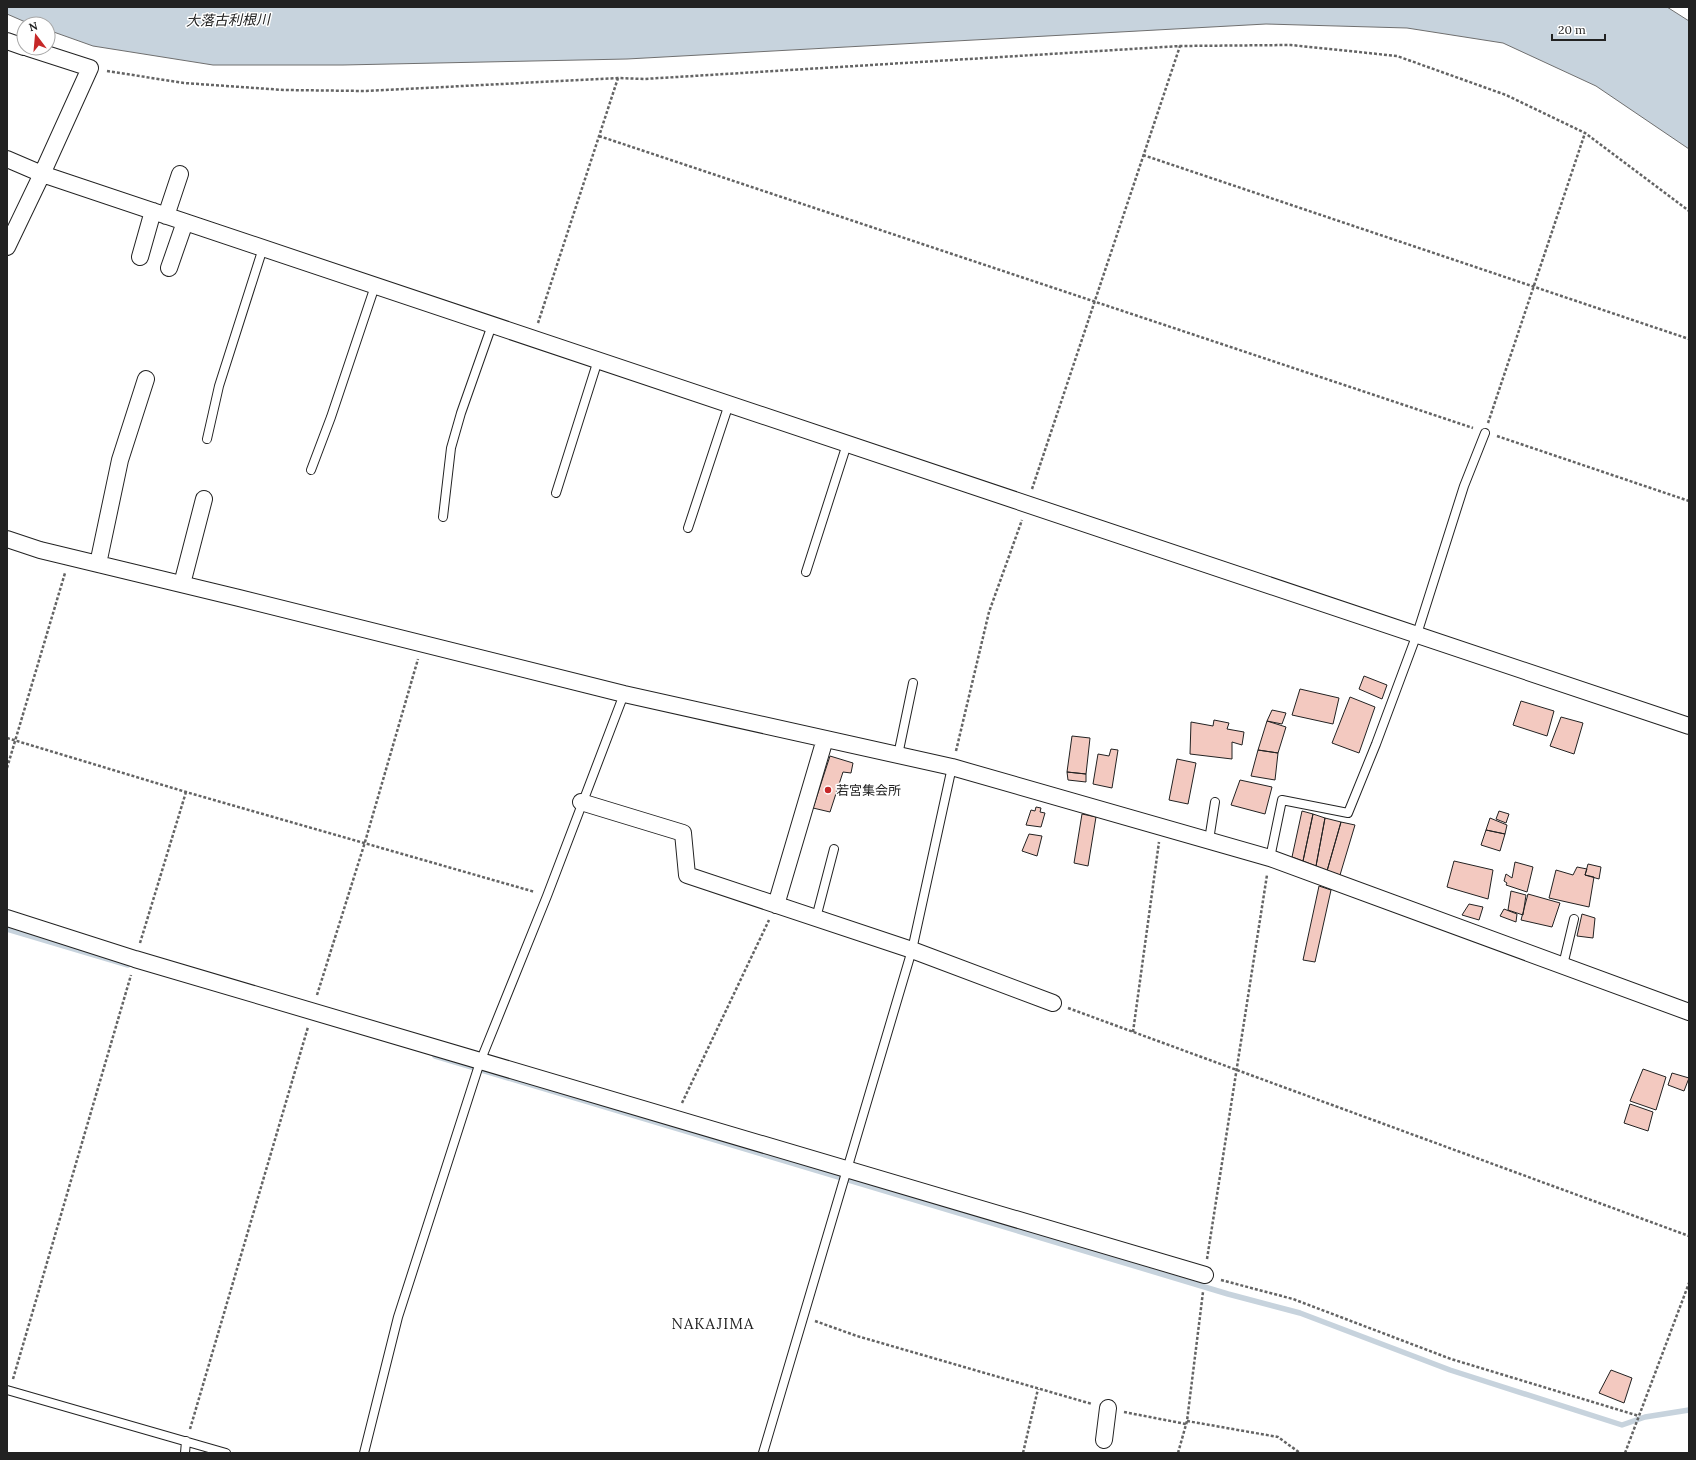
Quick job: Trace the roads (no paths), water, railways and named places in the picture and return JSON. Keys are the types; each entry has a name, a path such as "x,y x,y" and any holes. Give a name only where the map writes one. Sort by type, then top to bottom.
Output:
{"street":[{"path":"7,247 90,68 53,56"},
{"path":"7,159 42,174 160,214 1689,726"},
{"path":"140,257 180,174"},
{"path":"169,268 185,222"},
{"path":"98,564 120,460 146,379"},
{"path":"182,584 204,499"},
{"path":"7,539 70,558 182,584 624,694 952,767 1270,858 1689,1012"},
{"path":"776,905 825,739"},
{"path":"582,802 683,833 687,875 912,950 1053,1003"},
{"path":"7,918 135,959 480,1062 675,1118 1205,1275"},
{"path":"1104,1440 1108,1408"}],"lane":[{"path":"207,439 218,386 263,248"},
{"path":"311,470 331,416 374,286"},
{"path":"443,517 451,448 461,414 492,325"},
{"path":"556,493 598,360"},
{"path":"688,528 729,404"},
{"path":"1270,858 1282,800 1348,813 1376,744 1417,634 1464,486 1485,432"},
{"path":"806,572 847,444"},
{"path":"898,755 913,683"},
{"path":"364,1453 398,1317 480,1062 547,896 624,694"},
{"path":"764,1453 912,950 952,767"},
{"path":"1209,840 1215,802"},
{"path":"816,918 834,849"},
{"path":"1563,965 1574,919"},
{"path":"8,1390 226,1453"},
{"path":"185,1453 186,1441"}],"water":[{"name":"大落古利根川","path":"7,7 1667,7 1689,21 1689,149 1596,86 1503,43 1407,28 1266,24 627,59 343,65 213,65 93,46 56,33 56,16 16,16 16,18 7,14"}],"waterway":[{"path":"7,929 128,965"},
{"path":"435,1056 1228,1294 1300,1313 1450,1370 1622,1425 1645,1417 1689,1410"}],"place":[{"name":"若宮集会所","path":"828,790"}],"district":[{"name":"NAKAJIMA","path":"713,1324"}]}
